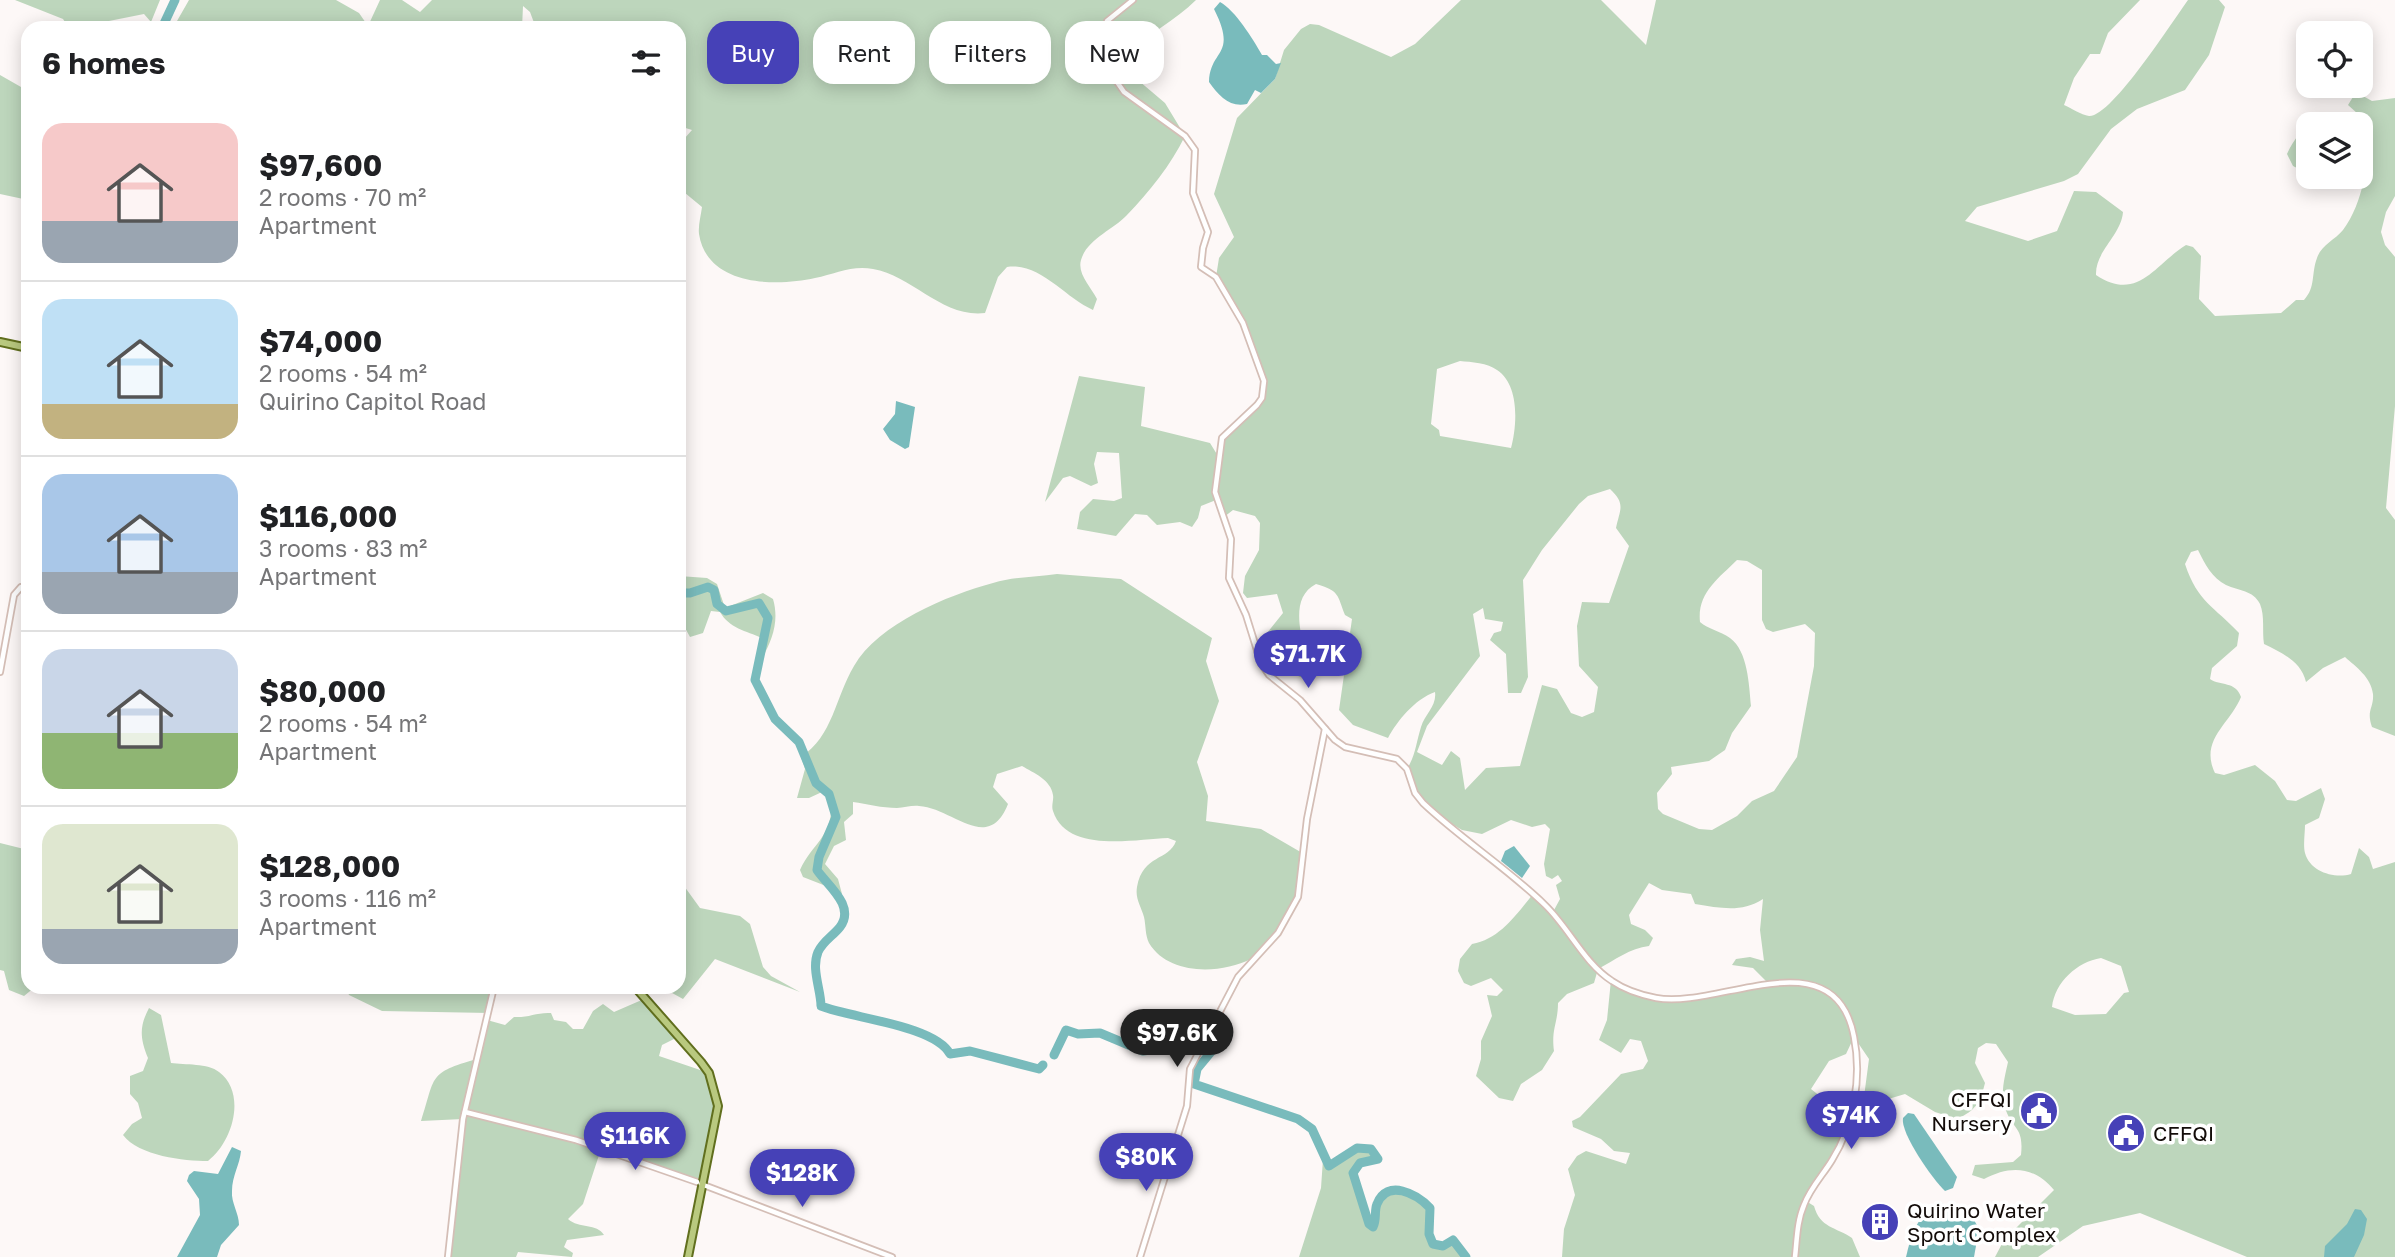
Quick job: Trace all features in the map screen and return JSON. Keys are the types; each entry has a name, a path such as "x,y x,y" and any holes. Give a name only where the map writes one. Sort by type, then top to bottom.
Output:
{"main road":[{"path":"0,342 21,346"},
{"path":"641,994 709,1073 718,1106 699,1183 688,1257"}],"street":[{"path":"1133,0 1107,20 1112,52 1110,72 1124,92 1185,136 1195,150 1193,192 1208,232 1201,267 1216,278 1243,323 1264,381 1262,398 1222,439 1215,492 1230,539 1229,578 1246,615 1261,663 1269,675 1300,700 1345,747 1397,759 1407,769 1415,793 1423,803 1547,906 1597,969 1611,981 1630,991 1678,1000 1768,982 1797,983 1830,993 1840,1004 1854,1037 1854,1101 1839,1148 1804,1204 1796,1257"},
{"path":"0,672 14,595 21,587"},
{"path":"1140,1257 1187,1106 1190,1069 1238,977 1278,933 1298,897 1307,819 1325,729"},
{"path":"448,1257 465,1112 492,994"},
{"path":"465,1112 576,1140 699,1183 892,1257"}],"green space":[{"path":"15,0 160,0 151,21 144,14 109,21 63,19"},
{"path":"189,0 336,0 359,13 365,21 177,21"},
{"path":"380,0 402,0 420,12 432,0 1196,0 1164,25 1164,21 1065,21 1065,84 1143,84 1165,103 1185,136 1166,168 1143,197 1127,215 1094,240 1084,253 1080,265 1085,280 1097,299 1093,310 1041,275 1019,267 1007,267 998,277 985,313 969,313 955,309 888,273 873,269 851,269 799,281 763,282 745,279 715,264 705,251 699,234 702,207 686,194 686,137 692,130 686,128 686,21 533,21 530,12 523,6 522,21 370,21"},
{"path":"1461,0 1601,0 1646,45 1656,0 2140,0 2108,33 2100,54 2090,54 2074,78 2064,105 2089,116 2099,112 2126,85 2188,0 2219,0 2225,7 2209,55 2185,90 2137,109 2111,129 2078,174 2064,181 1977,207 1965,221 2028,241 2057,231 2074,191 2096,192 2123,212 2118,229 2100,258 2096,275 2111,283 2135,283 2186,245 2193,247 2201,256 2199,299 2215,316 2281,313 2296,300 2304,300 2312,285 2319,253 2347,225 2362,189 2373,189 2373,112 2356,112 2348,105 2352,98 2367,98 2372,101 2395,98 2395,196 2386,212 2381,232 2385,245 2395,257 2395,406 2386,508 2395,520 2395,736 2372,727 2372,688 2362,673 2345,657 2323,668 2306,682 2295,663 2264,644 2262,609 2254,596 2217,579 2198,550 2191,552 2185,564 2201,596 2239,633 2237,646 2212,668 2210,679 2232,686 2241,697 2213,742 2211,761 2215,773 2224,775 2255,765 2275,781 2287,800 2296,801 2321,788 2325,799 2319,818 2305,825 2304,846 2308,860 2324,872 2338,876 2351,874 2359,848 2369,857 2373,869 2395,862 2395,1257 2247,1257 2140,1213 2083,1226 2038,1257 1995,1257 2004,1240 2054,1190 2038,1176 2021,1170 2003,1171 1984,1179 1972,1175 1975,1165 2013,1162 2021,1155 2021,1139 2008,1115 2003,1096 2008,1062 1996,1044 1986,1043 1978,1048 1975,1063 1985,1083 1983,1090 1973,1109 1957,1119 1935,1112 1905,1094 1885,1100 1872,1123 1862,1112 1869,1059 1854,1037 1846,1054 1829,1061 1811,1089 1850,1120 1839,1148 1806,1201 1814,1206 1824,1223 1852,1238 1860,1257 1562,1257 1564,1229 1575,1195 1568,1169 1577,1156 1586,1151 1626,1164 1630,1153 1614,1151 1601,1139 1573,1127 1572,1121 1580,1117 1621,1074 1643,1069 1648,1061 1641,1041 1630,1039 1621,1053 1599,1040 1607,1020 1611,980 1651,995 1670,997 1707,995 1767,982 1753,968 1732,965 1736,959 1750,957 1764,961 1760,930 1763,899 1739,908 1714,907 1695,904 1691,894 1662,890 1649,883 1629,915 1631,924 1645,930 1653,938 1649,946 1629,952 1598,969 1594,983 1567,994 1558,1003 1553,1037 1554,1051 1542,1070 1521,1084 1513,1101 1499,1098 1476,1076 1481,1059 1481,1041 1492,1016 1487,995 1497,996 1503,990 1491,978 1471,986 1464,983 1458,971 1460,959 1472,944 1491,937 1507,925 1533,894 1553,912 1560,899 1556,885 1562,881 1558,875 1552,879 1546,876 1544,864 1550,829 1545,824 1532,827 1511,820 1482,834 1462,830 1432,812 1415,793 1407,769 1423,722 1433,706 1435,692 1407,711 1388,738 1353,725 1339,710 1352,619 1345,615 1339,598 1330,589 1316,584 1306,592 1301,602 1300,628 1312,681 1298,676 1294,662 1285,653 1266,653 1267,633 1283,613 1277,594 1247,598 1243,593 1245,576 1259,550 1260,523 1255,516 1233,510 1224,517 1216,500 1201,506 1192,527 1180,522 1157,525 1147,515 1135,514 1116,536 1077,529 1080,512 1093,499 1114,501 1122,498 1119,453 1097,452 1094,464 1098,483 1091,486 1070,476 1063,478 1045,502 1079,376 1145,387 1141,426 1210,443 1218,456 1222,438 1262,398 1264,381 1249,336 1216,277 1219,258 1234,237 1214,194 1237,118 1275,79 1284,50 1301,29 1310,24 1319,25 1391,57 1415,44","holes":["1460,361 1489,366 1497,370 1510,385 1515,406 1515,429 1511,448 1440,436 1439,430 1431,424 1437,369","1610,489 1620,503 1616,528 1629,546 1609,603 1582,602 1577,626 1579,666 1598,687 1594,712 1582,717 1571,713 1557,689 1542,685 1520,766 1486,768 1465,790 1460,758 1451,751 1442,765 1417,752 1427,726 1480,656 1473,614 1483,608 1485,619 1503,622 1501,631 1494,633 1490,640 1506,654 1508,693 1521,693 1528,677 1523,580 1542,550 1579,504 1588,496","1737,560 1747,561 1762,570 1762,620 1766,629 1773,632 1805,624 1815,633 1814,666 1797,757 1774,791 1752,801 1737,816 1712,830 1699,829 1663,814 1658,809 1657,793 1672,774 1671,767 1709,761 1725,750 1732,733 1751,706 1741,651 1730,638 1700,622 1705,595","2101,958 2121,966 2129,992 2124,993 2106,1014 2075,1015 2052,1007 2062,982 2084,964"]},
{"path":"0,75 21,87 21,198 0,194"},
{"path":"2296,138 2296,168 2287,154"},
{"path":"1057,574 1121,579 1212,638 1206,661 1219,701 1197,762 1208,796 1206,821 1261,829 1304,854 1299,888 1287,920 1271,941 1251,959 1225,967 1196,969 1169,962 1158,954 1148,940 1137,887 1140,876 1150,863 1168,852 1176,841 1168,838 1103,841 1072,834 1061,825 1053,811 1053,795 1049,785 1022,766 997,774 993,787 1008,804 1000,819 990,826 969,824 919,806 891,808 853,802 853,814 844,822 846,840 834,846 825,864 838,879 842,894 833,896 826,886 803,877 800,870 805,860 826,831 831,800 822,792 809,798 797,798 805,769 801,757 812,748 827,727 854,666 865,651 897,624 936,603 1001,581"},
{"path":"686,576 707,578 717,584 725,608 763,593 773,599 775,625 759,664 762,638 733,625 720,612 711,611 703,633 690,637 686,630"},
{"path":"0,843 21,848 21,994 26,994 24,996 9,990 4,971 0,970"},
{"path":"686,889 700,908 740,916 750,924 763,967 771,976 800,992 715,959 683,999 674,994 686,994"},
{"path":"493,994 489,1013 382,1011 349,995"},
{"path":"644,999 680,1036 662,1045 659,1056 709,1073 718,1106 701,1184 601,1149 583,1204 568,1219 597,1229 604,1235 567,1240 564,1247 573,1253 572,1257 518,1252 516,1257 448,1257 463,1119 421,1121 436,1078 449,1068 477,1059 487,1020 505,1025 514,1017 551,1013 554,1020 566,1022 573,1029 583,1029 593,1011 603,1004 614,1012"},
{"path":"149,1008 161,1015 171,1063 214,1069 228,1081 233,1092 230,1130 217,1153 208,1161 187,1160 151,1152 130,1142 123,1135 132,1124 142,1118 138,1103 130,1094 130,1076 143,1071 148,1058 142,1033"},
{"path":"1364,1147 1376,1153 1378,1159 1360,1164 1353,1173 1369,1224 1374,1226 1376,1206 1382,1195 1388,1191 1403,1191 1430,1208 1429,1235 1433,1244 1443,1246 1453,1240 1466,1257 1299,1257 1321,1188 1323,1159 1329,1166 1357,1148"}],"water":[{"path":"1220,2 1238,18 1262,55 1267,55 1276,64 1281,63 1275,79 1261,93 1255,90 1247,104 1235,104 1225,100 1209,82 1210,71 1223,44 1221,25 1214,9"},
{"path":"896,401 915,407 909,447 905,449 890,440 883,429 895,414"},
{"path":"1514,846 1530,866 1522,878 1501,861 1505,851"},
{"path":"1908,1113 1914,1114 1957,1177 1953,1188 1945,1191 1918,1156 1903,1125 1903,1118"},
{"path":"232,1147 241,1151 232,1191 239,1225 221,1245 217,1257 177,1257 200,1215 199,1199 187,1181 189,1175 194,1171 218,1174"},
{"path":"1939,1203 1968,1209 1979,1229 1974,1257 1906,1257 1916,1226 1925,1214"},
{"path":"2355,1209 2361,1210 2367,1219 2364,1235 2354,1257 2324,1257 2325,1246 2347,1224"}],"waterway":[{"path":"165,21 175,0"},
{"path":"686,593 708,587 714,590 717,604 726,611 759,603 768,618 755,680 775,719 799,742 816,783 829,794 836,817 819,857 817,870 838,896 845,911 840,927 823,945 816,959 821,1006 910,1029 941,1044 950,1054 970,1051 1039,1069 1043,1065"},
{"path":"1054,1055 1066,1030 1078,1034 1100,1033 1143,1051 1202,1043"},
{"path":"1207,1045 1211,1052 1197,1069 1194,1084 1298,1119 1312,1129 1329,1166 1357,1148 1371,1149 1378,1159 1360,1163 1353,1173 1369,1224 1373,1227 1376,1207 1382,1196 1395,1190 1402,1191 1418,1198 1430,1208 1429,1234 1433,1244 1443,1246 1453,1240 1466,1257"}],"place":[{"name":"CFFQI Nursery","path":"2039,1111"},
{"name":"CFFQI","path":"2126,1133"},
{"name":"Quirino Water Sport Complex","path":"1880,1222"}]}
